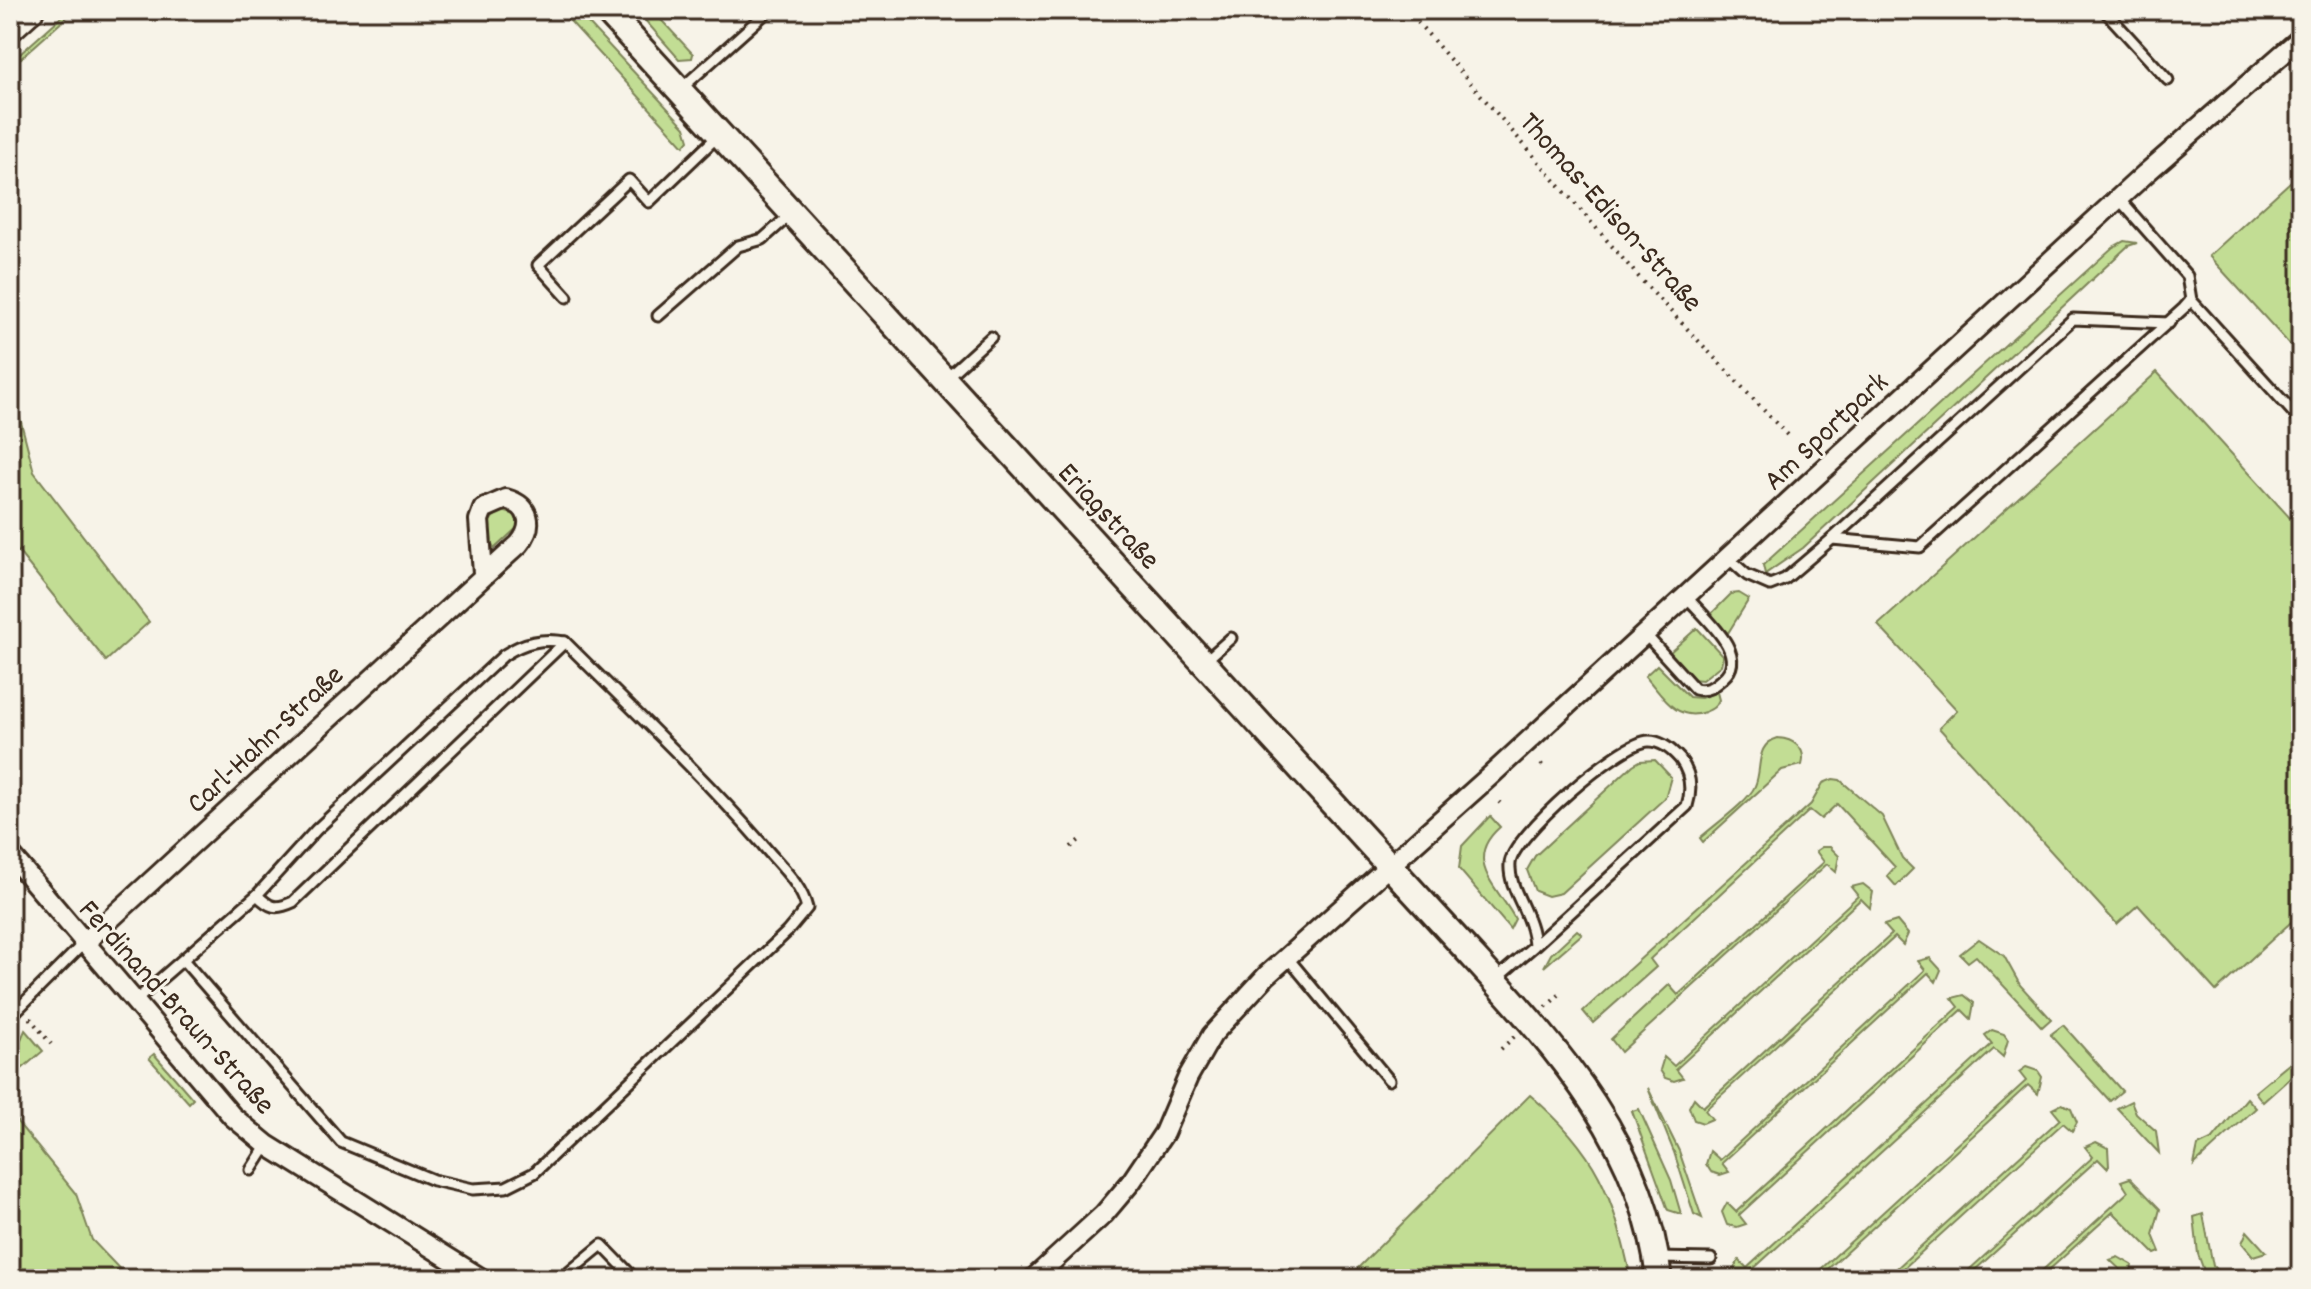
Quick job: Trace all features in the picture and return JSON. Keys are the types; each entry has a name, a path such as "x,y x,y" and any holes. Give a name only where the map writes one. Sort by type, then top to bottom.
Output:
{"street":[{"path":"10,29 31,10"},
{"name":"Eriagstraße","path":"606,10 1494,980 1565,1064 1593,1101 1625,1157 1648,1216 1658,1268"},
{"name":"Am Sportpark","path":"1389,866 2119,199 2301,38"},
{"name":"Carl-Hahn-Straße","path":"83,944 483,573"},
{"name":"Ferdinand-Braun-Straße","path":"10,854 83,944 232,1116 267,1145 482,1279"},
{"path":"1033,1279 1104,1214 1131,1182 1164,1133 1212,1035 1287,957 1389,866"}],"lane":[{"path":"679,91 769,10"},
{"path":"2104,10 2168,80"},
{"path":"567,297 538,265 629,180 649,202 719,135"},
{"path":"2119,199 2187,276 2191,300 2301,421"},
{"path":"658,316 738,246 763,239 791,214"},
{"path":"1832,539 1920,547 2191,300"},
{"path":"1728,558 1747,575 1770,585 1785,579 2073,319 2169,323"},
{"path":"944,380 991,337"},
{"path":"1645,634 1695,689 1712,688 1731,671 1734,664 1729,647 1686,596"},
{"path":"1203,663 1231,638"},
{"path":"133,1003 257,895 316,830 504,655 521,644 549,639 565,642 714,789 792,879 804,896 807,908 787,932 534,1173 506,1187 473,1189 433,1180 341,1142 184,961"},
{"path":"257,895 270,907 280,909 293,902 565,642"},
{"path":"1494,980 1534,946 1687,806 1691,793 1689,779 1683,764 1664,745 1649,741 1622,750 1542,820 1513,850 1511,876 1531,917 1534,946"},
{"path":"10,1017 83,944"},
{"path":"1287,957 1389,1080"},
{"path":"251,1170 267,1145"},
{"path":"561,1279 602,1245 635,1279"},
{"path":"1658,1268 1711,1259"}],"path":[{"name":"Thomas-Edison-Straße","path":"1407,10 1644,283 1789,437"},
{"path":"1071,847 1083,837"},
{"path":"20,1005 51,1044"}],"green space":[{"path":"69,10 75,10 10,68 10,63"},
{"path":"560,10 576,10 685,127 689,140 684,146"},
{"path":"636,10 652,10 693,54 692,58 679,59"},
{"path":"2301,172 2301,357 2209,256"},
{"path":"2124,241 2137,243 2128,246 1803,548 1765,574 1763,565 2113,247"},
{"path":"2157,372 2301,530 2301,913 2216,991 2138,905 2117,924 1939,728 1957,710 1878,625"},
{"path":"10,380 34,472 149,622 106,661 16,549 10,519"},
{"path":"503,511 515,515 519,526 494,549 490,522"},
{"path":"1739,593 1749,599 1728,633 1716,623 1712,613 1731,594"},
{"path":"1697,628 1723,656 1721,665 1702,680 1692,679 1669,653"},
{"path":"1657,665 1689,697 1701,698 1717,692 1718,702 1710,710 1695,714 1678,710 1645,676"},
{"path":"1778,738 1789,740 1801,749 1802,765 1782,770 1703,842 1700,838 1751,792 1765,746"},
{"path":"1655,760 1671,777 1665,798 1561,893 1548,896 1535,891 1527,870 1535,856 1633,765"},
{"path":"1840,780 1882,816 1902,858 1913,869 1896,886 1887,876 1895,867 1837,804 1821,819 1810,810 1650,959 1656,967 1593,1023 1583,1011 1811,804 1823,783"},
{"path":"1490,816 1500,827 1489,839 1483,863 1515,919 1510,929 1459,869 1462,846"},
{"path":"1830,847 1839,856 1836,872 1827,864 1621,1052 1611,1039 1669,985 1678,995 1824,862 1816,851"},
{"path":"1863,884 1873,892 1870,908 1861,899 1676,1069 1683,1078 1674,1081 1665,1078 1660,1070 1664,1057 1674,1066 1858,896 1851,887"},
{"path":"1897,921 1908,934 1903,945 1895,937 1705,1110 1712,1119 1703,1123 1694,1120 1689,1107 1694,1098 1703,1107 1892,934 1884,925"},
{"path":"1577,930 1582,934 1544,967 1551,954"},
{"path":"1979,939 2004,956 2020,985 2051,1019 2042,1027 1976,956 1968,962 1960,954"},
{"path":"1930,958 1941,970 1936,982 1928,973 1722,1163 1729,1172 1720,1175 1711,1172 1706,1164 1710,1151 1720,1160 1925,970 1918,961"},
{"path":"1964,995 1974,1003 1971,1019 1962,1010 1739,1215 1746,1224 1737,1227 1727,1225 1722,1212 1727,1203 1736,1212 1959,1007 1952,998"},
{"path":"2063,1025 2122,1091 2110,1101 2050,1035"},
{"path":"25,1030 43,1051 10,1079 10,1065"},
{"path":"1992,1030 2004,1034 2008,1040 2003,1057 1994,1049 1750,1272 1755,1279 1737,1279 1734,1269 1739,1260 1747,1268 1992,1044 1985,1035"},
{"path":"154,1054 193,1099 189,1103 149,1058"},
{"path":"2301,1054 2301,1068 2263,1102 2255,1092"},
{"path":"2026,1067 2038,1071 2042,1077 2038,1094 2028,1085 1817,1279 1810,1279 2026,1081 2019,1072"},
{"path":"1648,1088 1679,1151 1702,1218 1694,1214 1674,1152"},
{"path":"1530,1095 1572,1136 1599,1176 1617,1222 1631,1279 1347,1279"},
{"path":"2247,1098 2256,1108 2194,1165 2198,1146 2213,1139"},
{"path":"2131,1101 2136,1113 2156,1131 2159,1153 2117,1108"},
{"path":"2062,1104 2071,1108 2077,1122 2072,1131 2063,1123 1892,1279 1885,1279 2060,1119 2052,1109"},
{"path":"1639,1109 1671,1180 1681,1214 1668,1210 1632,1111"},
{"path":"10,1113 76,1194 92,1240 129,1279 10,1279"},
{"path":"2096,1142 2108,1148 2107,1168 2098,1159 1965,1279 1959,1279 2093,1157 2085,1147"},
{"path":"2130,1178 2160,1209 2153,1235 2160,1252 2155,1254 2113,1212 2039,1279 2033,1279 2128,1192 2121,1181"},
{"path":"2203,1214 2213,1266 2224,1279 2207,1279 2198,1254 2194,1217"},
{"path":"2247,1231 2266,1252 2253,1256 2242,1243"},
{"path":"2118,1257 2132,1265 2130,1279 2110,1260"}]}
